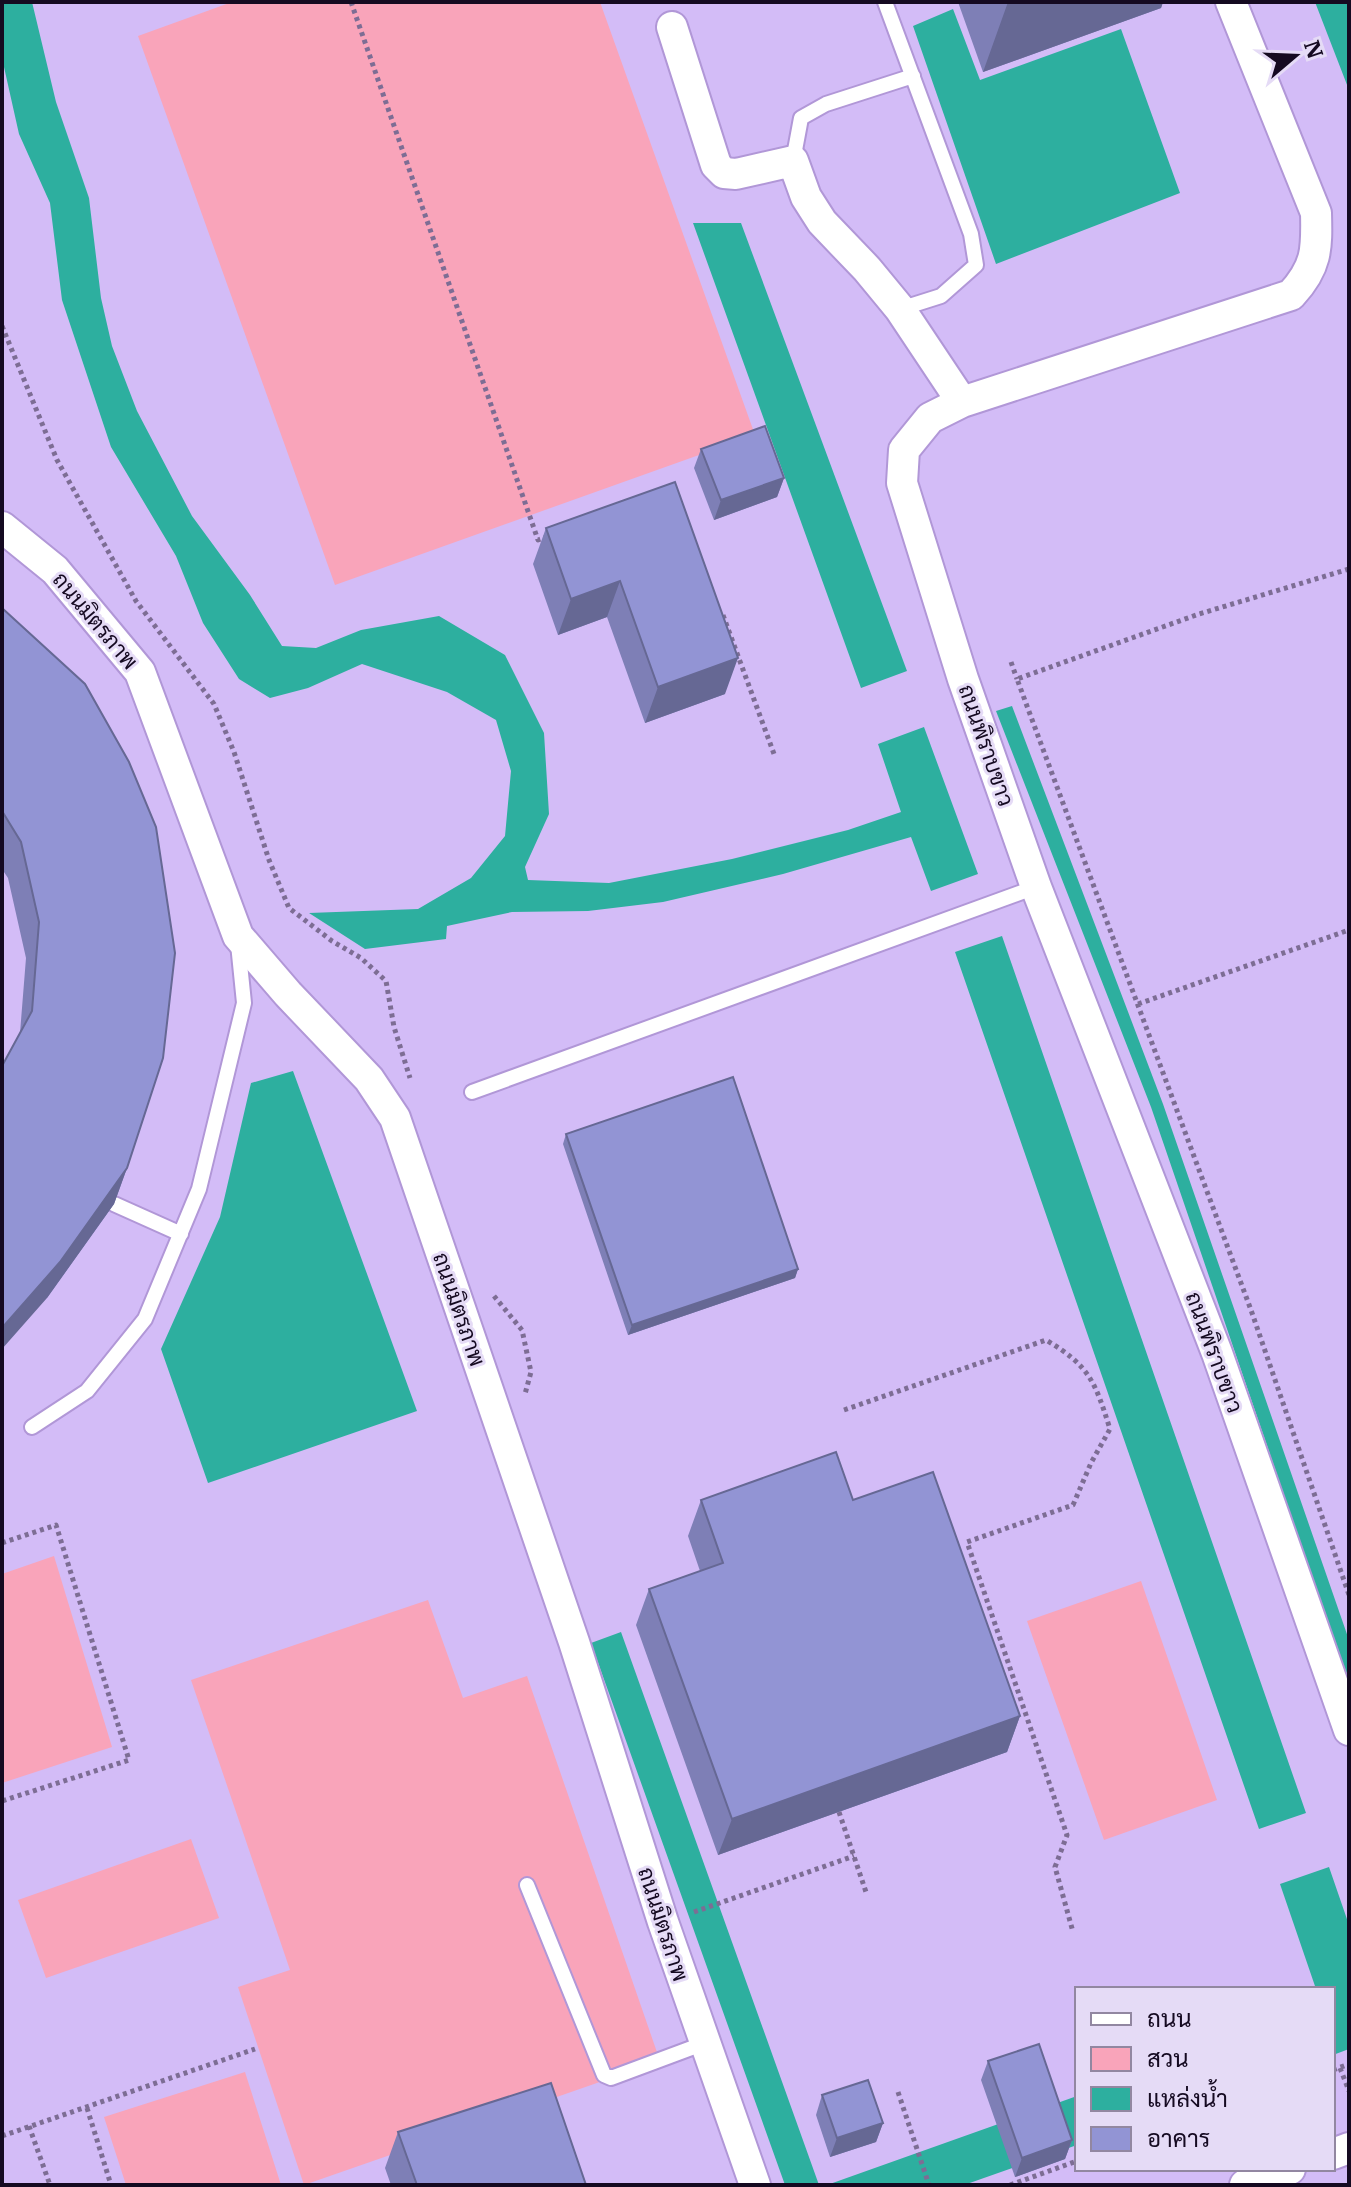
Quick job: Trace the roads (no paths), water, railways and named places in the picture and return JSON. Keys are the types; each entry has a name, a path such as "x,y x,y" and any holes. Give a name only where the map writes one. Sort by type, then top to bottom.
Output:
{"street":[{"name":"ถนนพิราบขาว","path":"1231,2 1316,213 1317,250 1307,278 1291,295 962,402 930,418 904,450 902,483 963,679 1036,887 1217,1353 1349,1730"},
{"path":"672,27 716,165 724,173 736,174 793,161 806,197 822,222 900,309 962,402"},
{"name":"ถนนมิตรภาพ","path":"2,527 55,570 140,672 238,936 369,1079 395,1118 545,1555 663,1922 755,2185"},
{"path":"1245,2185 1284,2171"}],"lane":[{"path":"885,2 971,234 976,265 941,296 900,309"},
{"path":"793,161 801,118 826,104 913,76"},
{"path":"472,1092 1036,887"},
{"path":"32,1427 87,1391 145,1319 181,1234 199,1189 244,1003 238,936"},
{"path":"114,1204 181,1234"},
{"path":"527,1885 604,2075 611,2078 705,2043"}],"water":[{"path":"2,2 32,2 56,102 89,198 101,298 112,346 137,411 192,516 250,595 282,646 316,648 361,630 439,616 505,655 544,733 549,814 525,867 528,880 609,883 732,859 848,830 901,812 878,744 924,727 978,874 931,891 911,837 783,874 663,902 588,911 512,912 447,926 446,939 365,949 309,913 418,909 471,878 505,836 511,771 496,720 447,692 362,664 308,688 270,698 239,679 203,623 176,556 111,447 62,300 50,203 19,134 4,67"},
{"path":"1315,2 1349,2 1349,90"},
{"path":"953,9 980,80 1121,29 1180,193 996,264 913,26"},
{"path":"693,223 741,223 907,671 861,688"},
{"path":"1012,706 1163,1104 1349,1640 1349,1685 1151,1107 996,711"},
{"path":"1002,936 1306,1813 1259,1829 955,952"},
{"path":"293,1071 417,1411 208,1483 161,1349 220,1217 251,1083"},
{"path":"621,1632 819,2185 785,2185 591,1643"},
{"path":"1329,1867 1349,1925 1349,2049 1335,2054 1335,1987 1315,1987 1280,1884"},
{"path":"1075,2097 1075,2146 964,2185 827,2185"}]}
